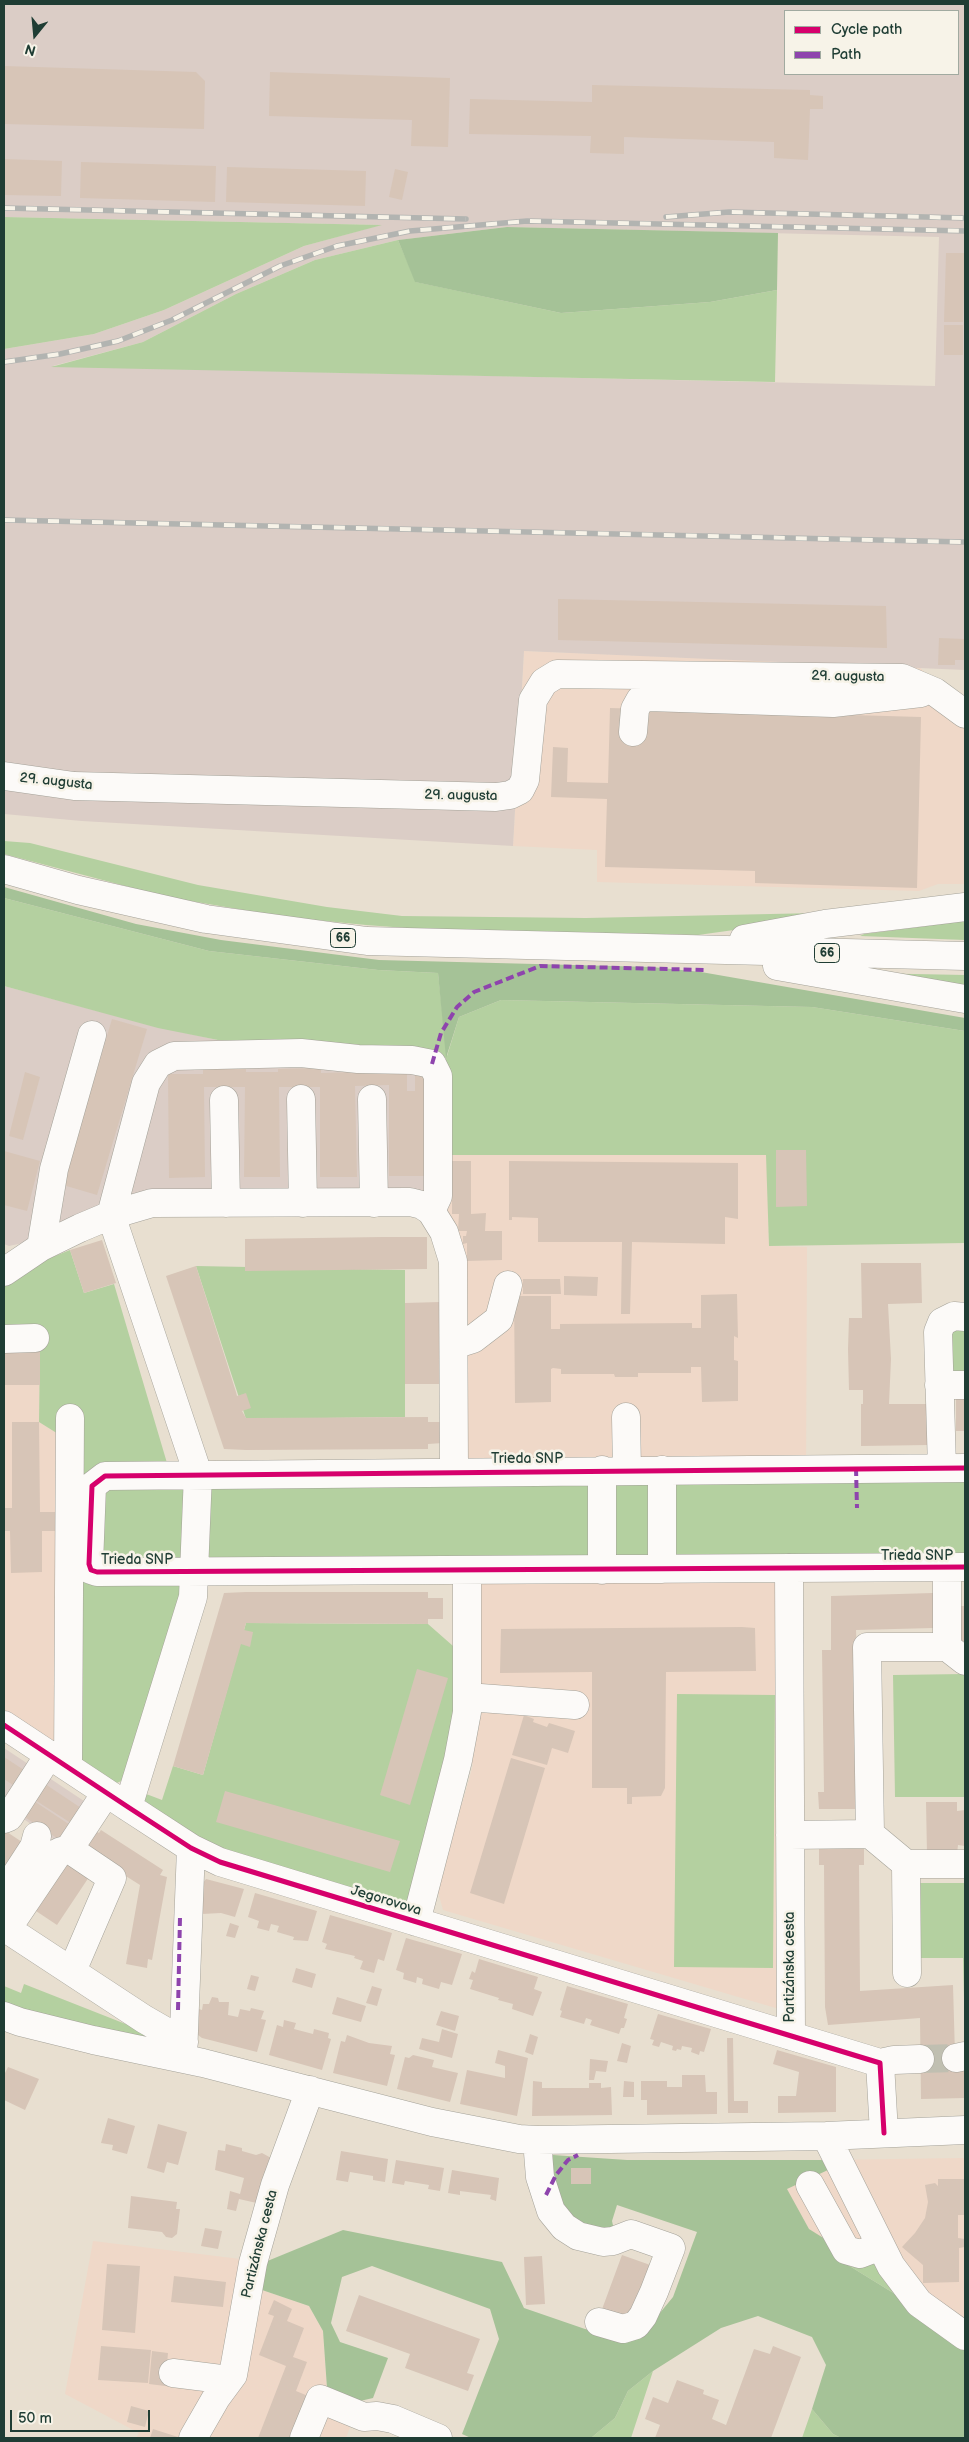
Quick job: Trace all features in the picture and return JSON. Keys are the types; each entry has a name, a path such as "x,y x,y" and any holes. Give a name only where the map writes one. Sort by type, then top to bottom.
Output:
{"street":[{"name":"29. augusta","path":"4,776 74,786 496,797 510,795 520,790 525,780 533,700 544,682 557,674 902,678 935,692 965,714"},
{"path":"633,732 635,709 640,700 649,697 833,703 935,692"},
{"name":"66","path":"4,869 78,890 206,919 323,936 411,943 965,956"},
{"path":"690,950 825,924 965,907"},
{"path":"690,950 965,999"},
{"path":"41,1247 54,1169 92,1035"},
{"path":"4,1893 34,1847 52,1843 117,1800 193,1597 196,1571 198,1474 111,1215 146,1083 158,1064 174,1056 301,1053 412,1060 432,1064 438,1076 438,1196 431,1212"},
{"path":"301,1099 303,1203"},
{"path":"372,1099 374,1203"},
{"path":"224,1100 226,1203"},
{"path":"6,1266 41,1247 111,1215 152,1203 410,1202 422,1205 431,1212 444,1232 453,1261 454,1471"},
{"path":"454,1345 473,1338 498,1319 508,1285"},
{"name":"Trieda SNP","path":"870,1834 867,1647 956,1654 956,1567 97,1572 90,1570 88,1564 90,1496 92,1486 97,1480 105,1476 454,1471 953,1468 952,1385 938,1332 942,1322 954,1316 965,1316"},
{"path":"4,1338 36,1338"},
{"path":"602,1570 614,1470 626,1417"},
{"path":"70,1418 59,1761 6,1818 112,1878 72,1971"},
{"path":"662,1470 662,1569"},
{"path":"790,1568 790,1835 870,1834 906,1864 965,1864"},
{"path":"416,1922 458,1760 467,1712 467,1571"},
{"path":"467,1697 574,1705"},
{"name":"Jegorovova","path":"4,1725 192,1848 220,1862 791,2036"},
{"name":"Partizánska cesta","path":"790,1835 791,2036 880,2063 894,2060 920,2059"},
{"path":"52,1843 59,1852 7,1928 155,2026 183,2050"},
{"path":"183,2050 192,1848"},
{"path":"906,1864 906,1973"},
{"path":"4,2016 20,2022 93,2040 183,2050 310,2090 432,2122 505,2137 536,2140 826,2136 965,2130"},
{"path":"880,2063 884,2133"},
{"name":"Partizánska cesta","path":"197,2431 231,2377 253,2263 275,2185 310,2090"},
{"path":"826,2136 891,2266 919,2303 965,2336"},
{"path":"536,2140 540,2177 552,2211 564,2227 578,2236 603,2242 613,2241 631,2234 671,2248 654,2292 643,2316 636,2325 622,2329 599,2322"},
{"path":"810,2185 846,2250 860,2254 880,2246"},
{"path":"172,2373 231,2377"},
{"path":"304,2438 320,2399 360,2428 377,2416 393,2419 438,2438"}],"shaded area":[{"path":"4,4 965,4 965,670 524,651 513,846 82,821 4,814 4,349 94,334 164,310 304,246 380,225 4,217","holes":["507,227 939,237 935,386 53,366 143,342 236,294 315,260 398,240"]},
{"path":"524,651 920,667 965,724 965,884 938,884 919,891 597,882 597,850 513,846"},
{"path":"4,986 158,1027 218,1040 446,1058 442,1155 428,1198 113,1198 23,1243 9,1246 4,1244"},
{"path":"442,1155 767,1155 769,1246 807,1247 806,1480 466,1485 467,1268 444,1218"},
{"path":"40,1364 39,1422 79,1447 79,1761 4,1711 4,1365"},
{"path":"780,1563 779,2009 443,1910 435,1881 454,1809 462,1804 473,1765 468,1757 480,1714 486,1708 483,1687 479,1682 477,1565"},
{"path":"4,1748 90,1805 64,1846 4,1806"},
{"path":"965,2158 965,2344 809,2229 786,2189 828,2170 823,2160"},
{"path":"93,2241 265,2262 262,2290 309,2306 323,2331 327,2388 360,2401 346,2438 136,2438 139,2433 65,2394"}],"green space":[{"path":"4,217 382,225 304,246 164,310 94,334 4,349"},
{"path":"507,227 778,233 777,290 710,302 561,313 415,282 398,240"},
{"path":"398,240 416,282 561,313 710,302 777,290 775,382 51,367 143,342 236,294 315,260"},
{"path":"4,841 30,843 198,885 327,907 402,916 586,918 863,912 698,935 420,929 366,925 285,917 167,897 4,854"},
{"path":"4,887 136,924 221,940 379,960 652,967 701,972 965,1018 965,1031 812,1007 501,1000 459,1017 446,1058 438,973 378,970 209,951 4,898"},
{"path":"4,898 209,951 378,970 438,973 447,1056 459,1017 501,1000 812,1007 965,1031 965,1243 769,1246 766,1155 442,1155 446,1058 218,1040 158,1028 4,986"},
{"path":"965,921 965,940 860,936 864,934"},
{"path":"862,973 965,975 965,992"},
{"path":"70,1250 84,1293 114,1284 167,1463 110,1465 84,1518 79,1447 39,1422 40,1347 4,1334 4,1283 15,1272"},
{"path":"196,1266 405,1270 405,1417 246,1419"},
{"path":"965,1323 965,1377 948,1378 950,1327"},
{"path":"965,1480 965,1561 214,1565 182,1590 124,1780 114,1784 79,1761 81,1582 101,1495 116,1484"},
{"path":"246,1623 428,1624 461,1653 458,1718 408,1906 223,1851 168,1820 146,1805 141,1792 162,1800 173,1766 203,1775"},
{"path":"965,1674 965,1797 895,1797 893,1675"},
{"path":"677,1694 775,1695 773,1968 674,1967"},
{"path":"913,1883 965,1883 965,2040 963,1958 914,1958"},
{"path":"24,1984 151,2034 164,2044 30,2011 4,2002 4,1986 21,1993"},
{"path":"553,2155 627,2160 823,2160 828,2170 787,2189 809,2229 825,2239 843,2262 895,2294 965,2344 965,2438 841,2438 833,2434 812,2409 826,2365 812,2337 758,2316 721,2328 653,2371 628,2391 615,2418 591,2438 471,2438 462,2434 499,2339 490,2309 372,2266 342,2277 331,2323 340,2342 388,2358 373,2398 360,2401 327,2388 323,2331 309,2306 262,2290 265,2262 343,2230 502,2262 524,2308 585,2329 624,2339 650,2325 673,2297 697,2232 617,2205 612,2221 614,2230 568,2221 547,2162"},
{"path":"872,2260 895,2294 843,2262"},
{"path":"653,2371 631,2438 591,2438 615,2418 628,2391"},
{"path":"812,2409 833,2434 841,2438 802,2438"}],"building":[{"path":"4,66 196,72 205,81 204,129 4,124"},
{"path":"270,72 450,78 448,147 411,146 412,120 269,116"},
{"path":"592,85 810,90 810,95 823,96 823,109 810,109 808,160 774,158 774,142 624,137 624,154 590,153 591,136 469,134 470,99 592,102"},
{"path":"4,159 62,161 61,196 4,195"},
{"path":"81,162 216,166 215,202 80,198"},
{"path":"227,167 366,171 365,206 226,202"},
{"path":"395,169 408,172 402,200 389,197"},
{"path":"946,253 965,253 963,322 944,322"},
{"path":"944,325 963,325 963,355 944,355"},
{"path":"558,599 886,606 887,648 558,640"},
{"path":"939,638 965,639 965,660 955,660 955,665 938,665"},
{"path":"610,708 921,717 917,888 755,883 755,871 605,867 607,799 551,797 553,747 568,748 567,782 608,783"},
{"path":"112,1019 147,1029 97,1195 63,1185"},
{"path":"321,1068 321,1073 390,1068 390,1074 407,1074 407,1091 415,1091 415,1074 424,1074 424,1176 389,1176 389,1085 355,1086 357,1177 320,1177 320,1087 279,1087 280,1177 244,1177 245,1087 204,1087 205,1177 169,1178 168,1074 203,1074 203,1069 246,1069 246,1072 278,1072 278,1069"},
{"path":"25,1072 40,1077 23,1140 9,1136"},
{"path":"776,1150 806,1150 807,1206 776,1207"},
{"path":"4,1151 40,1161 27,1211 4,1205"},
{"path":"452,1161 471,1161 471,1214 486,1213 485,1231 502,1231 502,1260 467,1261 467,1243 463,1244 463,1236 466,1236 467,1231 458,1231 459,1214 452,1214"},
{"path":"509,1161 738,1163 738,1219 725,1217 725,1244 632,1242 630,1314 621,1314 622,1242 538,1242 538,1218 512,1217 512,1220 509,1220"},
{"path":"427,1237 427,1269 245,1271 245,1239"},
{"path":"102,1240 116,1283 84,1293 70,1250"},
{"path":"861,1263 921,1263 922,1303 888,1304 891,1359 889,1404 928,1404 928,1445 861,1446 863,1390 849,1390 848,1349 849,1318 862,1318"},
{"path":"196,1266 237,1396 246,1393 251,1408 242,1411 246,1418 428,1417 428,1422 443,1422 443,1443 428,1444 428,1449 224,1449 166,1276"},
{"path":"564,1276 598,1277 597,1296 564,1295"},
{"path":"523,1279 560,1279 561,1294 523,1294"},
{"path":"737,1294 738,1338 734,1336 734,1360 738,1361 738,1401 702,1402 701,1367 691,1367 691,1373 638,1373 638,1377 615,1377 614,1374 561,1374 561,1369 553,1368 551,1369 551,1402 515,1403 514,1296 551,1296 551,1329 560,1329 560,1324 692,1323 692,1328 701,1328 701,1295"},
{"path":"440,1302 440,1384 405,1384 405,1303"},
{"path":"4,1347 40,1347 40,1385 4,1385"},
{"path":"956,1390 965,1390 965,1431 956,1431"},
{"path":"12,1422 39,1422 40,1512 56,1512 56,1531 42,1531 42,1572 11,1573 10,1531 4,1531 4,1508 12,1508"},
{"path":"428,1592 428,1598 443,1598 443,1619 428,1619 428,1624 246,1623 244,1630 253,1632 250,1647 241,1644 203,1775 173,1766 224,1593"},
{"path":"933,1593 933,1628 856,1630 863,1809 819,1809 818,1792 824,1792 822,1650 831,1650 831,1596"},
{"path":"961,1606 965,1606 965,1641 961,1641"},
{"path":"755,1628 756,1671 666,1672 665,1788 661,1796 632,1797 632,1804 627,1804 627,1788 592,1788 592,1672 500,1673 501,1629"},
{"path":"417,1669 448,1678 410,1805 380,1795"},
{"path":"524,1715 534,1719 533,1722 547,1727 549,1723 575,1731 568,1753 552,1748 547,1765 512,1755"},
{"path":"4,1757 27,1772 16,1787 4,1779"},
{"path":"511,1758 545,1768 504,1904 470,1893"},
{"path":"42,1782 84,1810 74,1825 32,1798"},
{"path":"225,1791 400,1841 390,1872 216,1822"},
{"path":"31,1799 73,1827 63,1842 20,1814"},
{"path":"926,1802 957,1802 957,1811 965,1810 965,1846 958,1845 957,1854 927,1854"},
{"path":"92,1829 99,1833 101,1830 163,1870 160,1875 167,1877 152,1960 148,1959 147,1968 126,1964 140,1885 80,1847"},
{"path":"4,1830 28,1846 4,1882"},
{"path":"819,1848 864,1848 864,1865 859,1865 860,1991 953,1985 955,2055 965,2063 965,2098 921,2099 920,2018 828,2025 825,2007 824,1865 819,1865"},
{"path":"65,1856 91,1874 57,1925 30,1907"},
{"path":"206,1879 244,1889 235,1917 221,1913 202,1914 203,1883"},
{"path":"255,1893 317,1911 308,1941 293,1940 294,1937 277,1932 279,1926 271,1924 269,1931 257,1928 259,1921 248,1917"},
{"path":"330,1915 392,1933 384,1961 378,1959 374,1973 360,1969 363,1961 354,1958 355,1956 325,1949 327,1944 322,1942"},
{"path":"230,1923 239,1926 235,1938 226,1936"},
{"path":"406,1938 462,1954 452,1985 441,1982 439,1989 422,1984 423,1979 417,1977 416,1983 403,1979 404,1973 396,1970"},
{"path":"479,1959 538,1977 534,1989 542,1992 533,2016 512,2009 513,2004 498,2000 499,1998 470,1989 473,1980 469,1979 472,1971 475,1973"},
{"path":"296,1968 316,1974 312,1988 292,1982"},
{"path":"251,1975 259,1977 255,1991 247,1989"},
{"path":"372,1986 382,1989 377,2006 366,2003"},
{"path":"567,1986 628,2004 624,2018 627,2019 624,2028 621,2028 619,2034 590,2025 592,2020 586,2018 584,2024 560,2017 562,2011 560,2010"},
{"path":"212,1997 218,1998 219,2002 229,2002 228,2015 238,2017 240,2009 250,2011 251,2008 264,2011 261,2019 266,2020 257,2052 202,2038 198,2035 199,2009 202,2010 203,2004 209,2004"},
{"path":"337,1997 366,2006 361,2022 332,2014"},
{"path":"441,2011 459,2016 455,2031 436,2025"},
{"path":"658,2014 711,2029 704,2052 700,2051 699,2055 691,2052 692,2048 682,2046 681,2050 677,2049 676,2051 672,2050 673,2046 661,2042 659,2047 652,2045 654,2040 650,2039"},
{"path":"284,2020 296,2023 294,2029 313,2034 314,2029 329,2033 328,2038 331,2039 322,2070 269,2055 277,2025 283,2027"},
{"path":"442,2029 458,2034 452,2058 419,2049 422,2038 439,2042"},
{"path":"530,2034 538,2037 533,2055 525,2052"},
{"path":"347,2035 369,2043 392,2046 390,2054 395,2055 387,2086 333,2073 341,2041 345,2042"},
{"path":"727,2038 733,2038 734,2101 748,2101 748,2113 728,2113"},
{"path":"622,2043 631,2046 627,2063 617,2061"},
{"path":"498,2050 528,2058 517,2116 460,2104 467,2070 505,2078 505,2066 495,2063"},
{"path":"777,2050 836,2067 836,2112 778,2113 778,2096 796,2096 799,2072 773,2064"},
{"path":"413,2055 434,2060 432,2067 458,2073 450,2102 397,2089 405,2057 409,2058"},
{"path":"590,2059 608,2061 606,2072 596,2071 594,2080 589,2080"},
{"path":"8,2067 39,2079 25,2110 4,2100 4,2075"},
{"path":"682,2075 705,2075 706,2092 717,2092 717,2114 647,2115 647,2100 641,2100 641,2081 667,2081 667,2087 682,2087"},
{"path":"533,2081 542,2082 542,2088 589,2088 589,2083 601,2083 601,2088 611,2087 612,2115 532,2116"},
{"path":"624,2081 634,2082 634,2097 623,2097"},
{"path":"108,2118 135,2126 127,2154 112,2150 113,2145 101,2143"},
{"path":"158,2124 187,2132 178,2165 167,2162 164,2173 147,2168"},
{"path":"226,2144 242,2148 242,2151 256,2155 262,2153 273,2159 261,2204 239,2199 236,2211 227,2209 230,2191 240,2194 244,2178 215,2170 218,2150 225,2151"},
{"path":"341,2151 388,2159 385,2182 373,2180 373,2176 350,2172 348,2182 336,2180"},
{"path":"396,2160 444,2168 440,2191 428,2189 429,2185 405,2181 404,2185 392,2183"},
{"path":"571,2168 591,2168 591,2184 571,2184"},
{"path":"452,2170 499,2178 496,2201 490,2199 491,2195 460,2191 460,2195 448,2193"},
{"path":"938,2179 965,2179 965,2215 958,2215 958,2238 965,2239 965,2247 959,2248 959,2282 923,2283 923,2265 902,2247 925,2218 928,2202 925,2185 935,2183 938,2186"},
{"path":"131,2196 177,2202 176,2209 180,2209 177,2234 172,2238 166,2237 162,2232 128,2228"},
{"path":"205,2228 222,2231 218,2249 201,2246"},
{"path":"622,2255 653,2266 632,2323 601,2312"},
{"path":"542,2256 545,2304 526,2305 524,2257"},
{"path":"107,2264 140,2266 135,2333 102,2330"},
{"path":"174,2276 226,2282 223,2307 171,2302"},
{"path":"359,2295 480,2339 467,2373 474,2375 468,2391 405,2368 410,2354 346,2331"},
{"path":"274,2300 292,2309 287,2321 304,2328 293,2357 307,2362 296,2391 313,2398 297,2438 258,2438 286,2366 259,2355 274,2316 268,2314"},
{"path":"101,2346 151,2350 148,2383 98,2380"},
{"path":"773,2346 801,2357 771,2438 655,2438 660,2425 645,2419 653,2397 668,2403 677,2380 704,2390 703,2394 719,2400 712,2419 726,2425 754,2349 770,2354"},
{"path":"152,2351 168,2353 165,2386 149,2384"},
{"path":"131,2406 149,2411 145,2427 127,2422"},
{"path":"153,2429 181,2438 150,2438"}],"tunnel":[{"path":"920,2059 956,2058"}],"railway":[{"path":"4,208 466,219"},
{"path":"666,217 729,212 965,218"},
{"path":"4,362 60,354 118,341 172,320 280,266 337,246 410,231 527,221 965,231"},
{"path":"4,520 965,542"}],"marked path":[{"path":"432,1064 441,1033 457,1007 474,992 540,966 707,970"},
{"path":"856,1468 857,1508"},
{"path":"178,2010 180,1917"},
{"path":"546,2195 556,2175 568,2160 578,2155"}],"cycle path":[{"path":"965,1468 105,1476 92,1486 89,1564 91,1570 97,1572 965,1567"},
{"path":"4,1725 191,1848 220,1862 880,2063 884,2133"}]}
